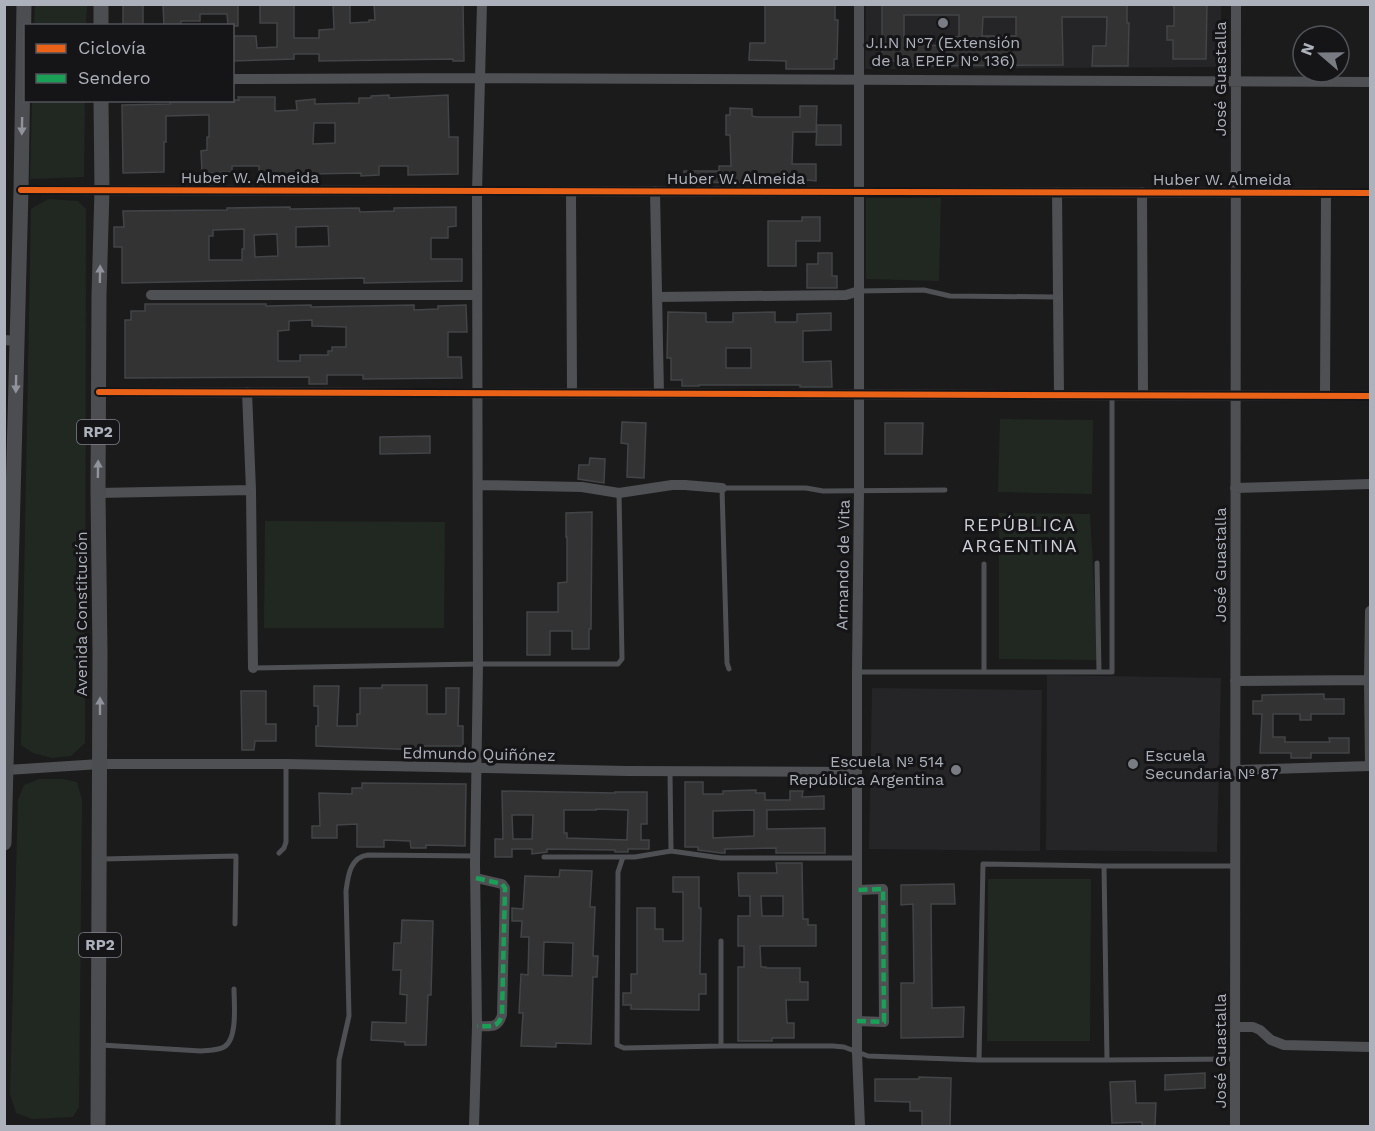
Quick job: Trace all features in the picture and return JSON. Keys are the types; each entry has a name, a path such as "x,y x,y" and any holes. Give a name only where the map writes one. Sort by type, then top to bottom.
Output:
{"main road":[{"path":"4,843 7,770 11,341 21,190 24,4"},
{"path":"101,4 101,24"},
{"name":"Avenida Constitución","path":"98,1126 100,652 98,493 101,102"}],"street":[{"path":"474,1126 477,1026 477,191 482,4"},
{"name":"Armando de Vita","path":"859,4 859,491 856,672 857,1053 860,1126"},
{"name":"José Guastalla","path":"1235,1126 1236,4"},
{"path":"234,79 1371,82"},
{"name":"Huber W. Almeida","path":"21,190 1371,193"},
{"path":"571,191 572,393"},
{"path":"656,191 659,394"},
{"path":"1057,192 1059,395"},
{"path":"1142,192 1143,395"},
{"path":"1325,396 1326,193"},
{"path":"657,297 846,295 859,291"},
{"path":"151,295 477,295"},
{"path":"99,392 1371,396"},
{"path":"247,392 251,490 253,668"},
{"path":"1235,488 1371,484"},
{"path":"478,485 582,487 619,493 685,485 722,488"},
{"path":"98,493 251,490"},
{"path":"1235,770 1370,766 1371,611"},
{"path":"1235,681 1370,680"},
{"name":"Edmundo Quiñónez","path":"7,770 100,764 286,764 476,769 857,772"},
{"path":"476,878 502,884 505,888 502,1015 500,1022 495,1025 477,1026"},
{"path":"857,890 883,889 884,1022 857,1021"},
{"path":"1236,1027 1253,1027 1271,1040 1284,1045 1371,1047"}],"lane":[{"path":"859,291 924,290 950,296 1057,297"},
{"path":"856,672 1112,672 1112,395"},
{"path":"729,669 722,488 806,488 824,491 945,490"},
{"path":"253,668 618,664 622,659 619,493"},
{"path":"1097,563 1099,672"},
{"path":"984,564 984,672"},
{"path":"279,853 286,842 286,764"},
{"path":"670,771 671,851"},
{"path":"544,857 635,857 671,851 720,858 857,858"},
{"path":"100,859 236,855 235,924"},
{"path":"338,1126 339,1060 349,1016 346,891 349,874 355,860 361,855 476,856"},
{"path":"623,857 618,872 617,1045 624,1048 833,1046 844,1047 868,1056 980,1060 1235,1059"},
{"path":"980,1060 982,864 1235,866"},
{"path":"1104,866 1107,1060"},
{"path":"720,941 721,1046"},
{"path":"99,1045 201,1051 226,1046 231,1040 233,1031 234,989"}],"shaded area":[{"path":"35,5 87,5 86,24 34,24"},
{"path":"866,5 1221,5 1221,67 865,69"},
{"path":"32,102 85,102 84,177 30,179"},
{"path":"866,198 941,198 939,281 866,279"},
{"path":"48,199 78,201 86,209 85,743 71,756 52,758 33,753 21,745 31,209"},
{"path":"1000,419 1093,420 1092,494 998,492"},
{"path":"999,513 1090,514 1098,660 999,659"},
{"path":"265,521 445,522 444,628 264,628"},
{"name":"Escuela Secundaria Nº 87","path":"1047,675 1221,678 1217,852 1046,850"},
{"name":"Escuela Nº 514 República Argentina","path":"872,688 1042,690 1040,851 869,849"},
{"path":"39,779 63,779 77,782 82,800 79,1107 73,1117 32,1119 16,1113 10,1094 18,800 24,785"},
{"path":"988,879 1091,879 1090,1041 987,1041"}],"building":[{"path":"123,4 143,4 143,24 123,24"},
{"path":"163,4 238,4 238,26 228,24 227,14 200,14 200,21 164,24"},
{"path":"260,4 294,4 294,38 319,38 319,30 334,29 333,4 350,4 350,23 375,20 374,4 463,4 464,61 453,61 453,59 319,61 319,54 294,54 294,59 234,61 234,36 256,36 257,48 277,47 277,23 260,23"},
{"path":"765,4 835,4 835,20 838,20 837,59 834,59 834,69 786,69 786,61 749,60 750,43 765,43"},
{"path":"882,4 1127,4 1128,66 1092,66 1093,46 1106,46 1107,17 1062,17 1063,65 908,66 908,61 882,61","holes":["904,15 959,15 959,37 955,37 955,45 904,46","983,17 1016,17 1016,36 982,36"]},
{"path":"1174,4 1207,4 1206,59 1173,59 1173,40 1167,40 1167,26 1174,26"},
{"path":"389,95 389,98 448,95 449,137 458,137 458,174 408,175 408,166 379,166 379,175 361,176 361,173 259,175 259,166 232,166 232,172 202,173 201,151 207,150 209,115 166,116 164,172 123,173 122,105 234,102 234,100 239,100 238,97 275,97 275,111 297,110 296,101 315,99 315,104 359,103 359,98 371,98 371,96","holes":["314,123 335,123 335,143 313,144"]},
{"path":"800,106 817,106 816,132 793,132 792,164 816,164 816,181 807,180 807,184 684,182 684,171 719,171 719,166 731,166 730,135 726,135 726,115 730,115 730,108 752,109 752,116 756,117 800,117"},
{"path":"817,125 841,125 841,145 816,145"},
{"path":"456,207 456,226 448,227 448,238 431,238 431,259 462,259 462,281 364,283 364,278 122,283 122,247 114,247 114,227 124,227 123,211 227,210 227,208 359,208 360,212 394,211 394,208","holes":["328,226 329,246 296,247 296,227","244,229 242,260 209,260 209,236 213,236 213,230","277,234 278,256 255,257 254,235"]},
{"path":"802,217 820,217 820,241 796,241 796,266 768,266 768,221 802,221"},
{"path":"818,253 832,253 832,276 837,276 837,288 807,288 807,264 818,264"},
{"path":"145,304 266,304 266,306 311,305 311,307 414,305 414,310 466,305 467,332 448,332 448,357 461,357 462,378 363,379 363,375 327,375 327,384 309,384 309,377 125,378 125,320 131,320 131,311 145,311","holes":["312,320 312,326 346,327 346,347 332,347 328,355 300,355 300,361 278,361 278,331 289,330 289,321"]},
{"path":"668,312 706,313 706,322 733,322 733,313 775,312 775,322 797,322 797,314 831,313 831,330 803,331 803,362 831,361 832,387 682,386 682,380 671,380 671,358 667,358","holes":["726,348 751,348 751,368 726,368"]},
{"path":"622,422 646,423 644,478 627,477 628,444 621,443"},
{"path":"885,423 923,423 922,454 885,454"},
{"path":"430,436 430,453 380,454 380,437"},
{"path":"590,458 605,459 604,483 578,479 579,465 589,465"},
{"path":"592,512 589,649 572,649 572,631 550,631 550,655 527,655 527,612 558,612 558,583 567,582 566,513"},
{"path":"382,685 427,685 427,714 446,714 446,688 459,688 458,726 463,726 463,746 420,746 420,750 316,746 318,706 314,706 314,686 339,686 337,726 357,726 357,714 360,714 360,688 382,688"},
{"path":"241,691 266,691 266,724 276,724 276,741 255,741 254,750 242,750"},
{"path":"1324,694 1324,699 1344,699 1344,714 1311,714 1311,720 1300,720 1300,714 1273,714 1273,737 1285,737 1285,742 1330,742 1329,738 1349,738 1349,753 1311,753 1311,758 1291,758 1291,753 1260,753 1262,714 1253,714 1253,701 1262,701 1262,695"},
{"path":"685,782 703,782 703,794 756,790 756,793 765,793 765,800 790,800 790,791 803,791 802,797 824,796 824,809 767,810 767,829 825,828 825,853 776,853 776,848 725,849 725,853 721,853 698,850 698,847 685,847","holes":["754,810 754,836 713,838 713,811"]},
{"path":"362,783 466,784 465,846 426,845 426,848 411,848 410,841 384,840 384,847 357,847 357,824 337,825 337,838 312,838 312,826 320,826 319,793 352,794 352,788 362,788"},
{"path":"502,791 647,792 647,824 641,824 641,840 649,840 649,849 628,849 628,852 615,852 615,850 547,849 547,852 532,854 532,849 512,849 512,857 495,857 495,839 503,839","holes":["564,810 628,810 627,840 567,838 567,833 564,833","512,815 533,815 532,839 513,839"]},
{"path":"776,863 802,863 803,919 808,919 808,925 816,925 816,946 760,946 761,967 800,968 800,982 808,982 808,1000 786,1000 787,1023 794,1023 794,1038 772,1038 772,1041 738,1041 738,967 744,967 744,946 738,946 738,916 750,916 750,896 739,896 738,873 777,873","holes":["761,896 783,896 783,916 762,916"]},
{"path":"560,870 592,871 590,907 595,907 593,956 598,956 597,977 593,977 591,1044 556,1043 556,1047 521,1046 523,1013 519,1013 521,974 528,975 529,937 521,937 522,921 512,921 512,908 523,909 525,876 559,877","holes":["544,942 573,943 572,976 543,975"]},
{"path":"673,877 699,877 700,974 706,974 706,994 699,994 699,1010 631,1009 631,1005 623,1005 623,993 631,993 631,974 637,974 637,908 655,908 655,929 663,929 663,941 683,941 683,892 673,892"},
{"path":"954,884 955,904 931,904 932,1008 964,1007 963,1037 901,1038 901,983 914,983 913,904 901,905 901,885"},
{"path":"402,920 433,921 431,995 428,995 426,1045 405,1045 405,1042 371,1040 372,1022 406,1023 407,995 400,994 401,970 393,970 394,943 401,943"},
{"path":"1205,1073 1205,1088 1165,1090 1165,1075"},
{"path":"919,1077 951,1078 950,1126 922,1126 922,1111 910,1111 910,1102 875,1101 875,1079 919,1079"},
{"path":"1135,1081 1136,1103 1156,1103 1155,1126 1142,1126 1142,1122 1112,1123 1110,1082"}],"marked path":[{"path":"476,878 502,884 505,888 502,1015 496,1025 477,1026"},
{"path":"857,890 883,889 884,1022 857,1021"}],"cycle path":[{"path":"21,190 1370,193"},
{"path":"99,392 1370,396"}],"place":[{"name":"J.I.N N°7 (Extensión de la EPEP N° 136)","path":"943,23"},
{"name":"Escuela Secundaria Nº 87","path":"1133,764"},
{"name":"Escuela Nº 514 República Argentina","path":"956,770"}],"district":[{"name":"REPÚBLICA ARGENTINA","path":"1020,534"}]}
